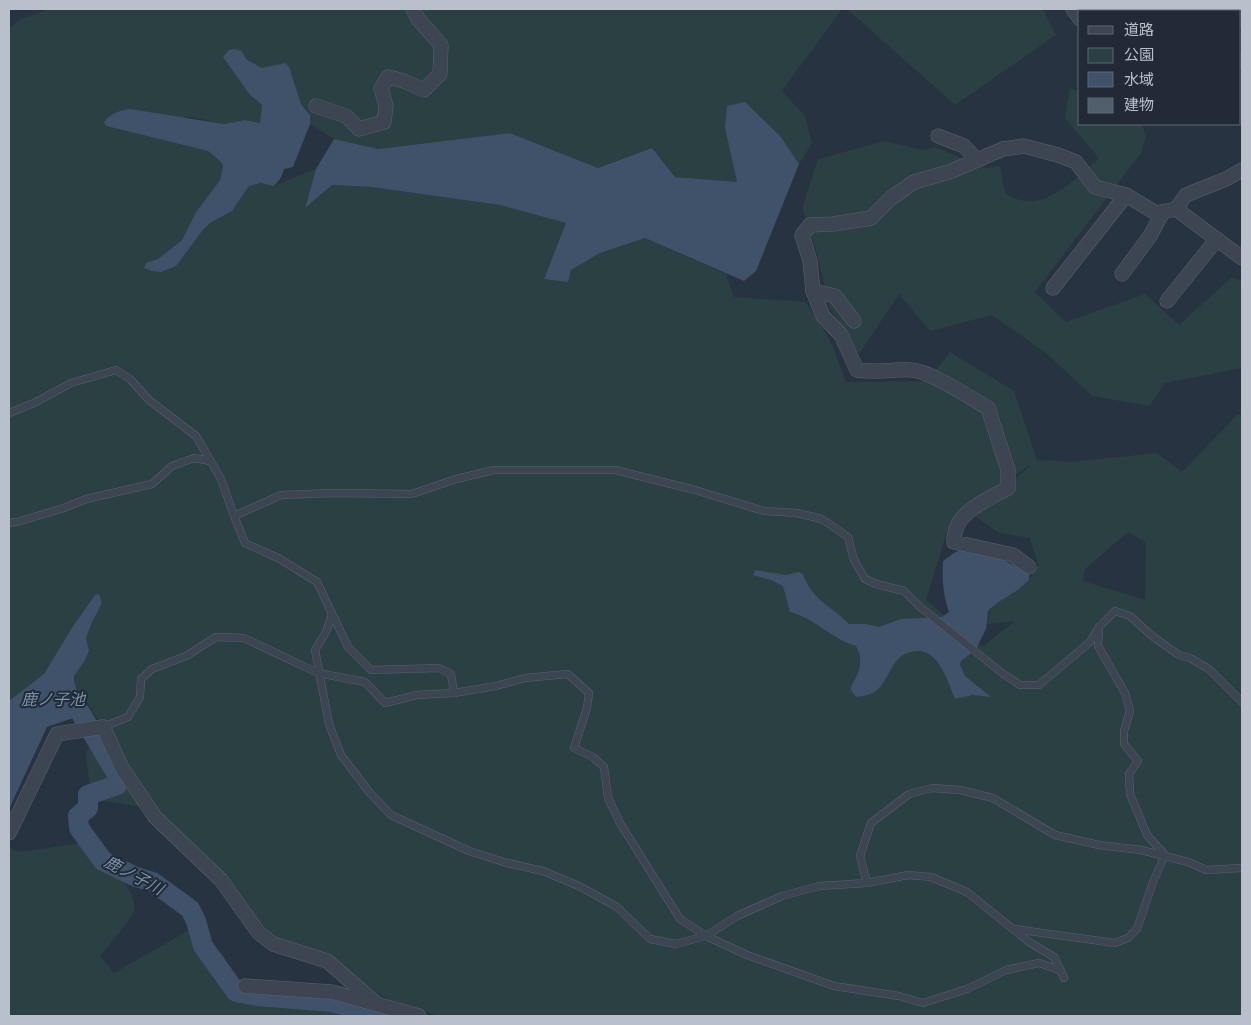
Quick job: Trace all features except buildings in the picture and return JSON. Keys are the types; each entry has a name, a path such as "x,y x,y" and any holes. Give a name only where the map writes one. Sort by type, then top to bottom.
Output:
{"street":[{"path":"316,106 346,116 359,129 384,122 386,106 381,88 388,76 424,90 440,74 441,45 418,19 413,9"},
{"path":"938,136 964,146 977,160"},
{"path":"1029,567 1013,555 954,542 956,523 970,510 1008,488 1008,470 988,408 941,380 914,370 867,372 857,370 841,335 824,316 813,291 810,261 802,235 810,225 833,224 871,218 891,198 914,182 949,172 1003,149 1024,146 1076,162 1094,187 1126,195 1156,213 1169,210 1217,239 1242,258"},
{"path":"1122,274 1169,210 1186,195 1226,179 1242,170"},
{"path":"1053,288 1126,195"},
{"path":"1167,301 1217,239"},
{"path":"813,291 835,296 854,321"},
{"path":"9,833 58,734 103,727 122,768 155,817 221,880 258,932 273,944 327,961 376,1004"},
{"path":"245,986 332,992 419,1016"}],"lane":[{"path":"9,412 34,403 71,383 116,370 130,379 149,400 196,436 221,480 245,543 280,559 317,582 348,647 372,670 439,668 451,674 454,693"},
{"path":"9,523 64,508 86,499 152,484 172,466 194,458 210,460"},
{"path":"234,516 280,495 333,493 412,494 456,479 494,470 615,470 695,490 764,511 797,513 822,519 848,537 854,560 864,579 904,591 919,606 1002,673 1020,685 1039,685 1090,642 1099,627 1115,611 1130,616 1152,636 1179,656 1190,658 1209,669 1242,702"},
{"path":"332,614 326,632 315,650 329,724 341,755 370,793 392,815 468,850 507,863 543,871 581,887 616,907 650,939 676,944 706,936 737,916 782,896 819,886 867,883 908,875 931,877 967,892 1029,942 1054,957 1064,978"},
{"path":"1099,627 1098,646 1124,693 1130,711 1124,731 1124,744 1138,761 1129,774 1130,794 1147,836 1165,855"},
{"path":"103,727 128,717 140,697 141,679 152,668 186,656 216,637 244,638 318,673 365,682 385,703 417,695 454,693 496,686 525,678 568,674 589,693 587,708 574,748 593,757 604,767 608,798 620,823 680,919 706,936 747,955 834,986 899,996 923,1003 967,989 1006,970 1039,963 1060,970"},
{"path":"867,883 860,856 871,823 909,794 932,788 960,790 993,798 1055,835 1099,845 1165,855 1206,870 1242,868"},
{"path":"1014,928 1115,943 1128,938 1137,929 1153,882 1165,855"}],"green space":[{"path":"51,9 842,9 782,91 805,116 812,143 799,164 781,137 725,128 737,182 675,177 652,148 598,168 510,133 378,149 334,139 310,124 310,115 301,104 295,87 246,59 250,95 262,105 260,123 245,120 224,124 191,117 106,126 208,151 223,166 220,180 196,212 182,240 158,259 152,271 210,223 232,211 249,186 261,183 273,186 316,169 305,207 332,185 371,187 500,205 566,223 545,279 571,270 600,253 645,238 726,274 734,297 806,302 829,338 846,382 928,381 950,352 1014,391 1037,460 1072,462 1157,453 1182,472 1237,415 1242,415 1242,1016 440,1016 389,1001 323,954 277,941 152,808 91,799 86,753 101,725 87,702 82,708 74,676 89,651 86,638 92,622 95,595 73,626 44,674 9,701 9,29 20,19","holes":["1033,463 975,516 999,533 1030,538 1038,565 1030,579 1021,588 997,602 991,610 987,624 1015,621 982,647 926,600 948,528 969,507","1128,532 1146,543 1145,600 1083,581 1085,569"]},
{"path":"847,9 1043,9 1056,35 955,105"},
{"path":"1070,89 1078,91 1078,125 1142,125 1146,137 1141,153 1035,292 1066,322 1145,294 1179,325 1232,277 1242,282 1242,368 1165,383 1149,406 1092,396 1047,354 992,315 930,331 899,294 859,354 830,308 817,254 802,208 818,159 885,141 923,150 935,147 986,168 1000,166 1005,193 1019,200 1032,201 1044,199 1056,193 1099,158 1065,118"},
{"path":"83,843 117,874 131,894 134,903 133,912 127,922 100,956 114,973 196,926 244,996 342,1014 341,1016 9,1016 9,847 18,852"}],"water":[{"path":"229,50 242,51 246,59 262,68 286,63 289,67 301,104 310,115 310,124 293,167 284,169 280,179 273,186 261,183 249,186 232,211 210,223 202,231 176,266 161,272 144,268 146,263 158,259 182,240 196,212 220,180 223,166 208,151 106,126 104,122 112,114 130,109 224,124 245,120 260,123 262,105 250,95 223,57"},
{"path":"745,102 781,137 799,164 756,271 744,281 645,238 600,253 571,270 568,282 544,279 566,223 500,205 371,187 332,185 305,208 316,169 334,139 378,149 510,133 598,168 652,148 675,177 737,182 725,128 727,106"},
{"path":"962,549 996,557 1029,572 1029,580 990,609 986,629 976,649 961,661 960,665 965,676 991,697 973,695 955,699 946,676 937,661 925,652 917,651 907,653 899,658 875,692 856,697 851,690 860,664 860,656 856,646 839,639 807,619 790,612 783,586 771,580 753,575 755,570 786,575 799,572 803,574 816,596 849,624 866,624 879,627 901,619 942,617 949,612 943,587 943,561"},
{"name":"鹿ノ子池","path":"99,594 102,603 86,638 89,651 74,676 82,708 88,713 95,732 88,739 73,718 47,727 9,809 9,701 44,674 73,626 95,595"}],"waterway":[{"name":"鹿ノ子川","path":"80,712 119,778 117,785 88,795 88,808 78,816 79,828 103,861 136,877 153,882 190,909 196,921 203,946 236,992 257,996 331,1002 389,1016"}]}
